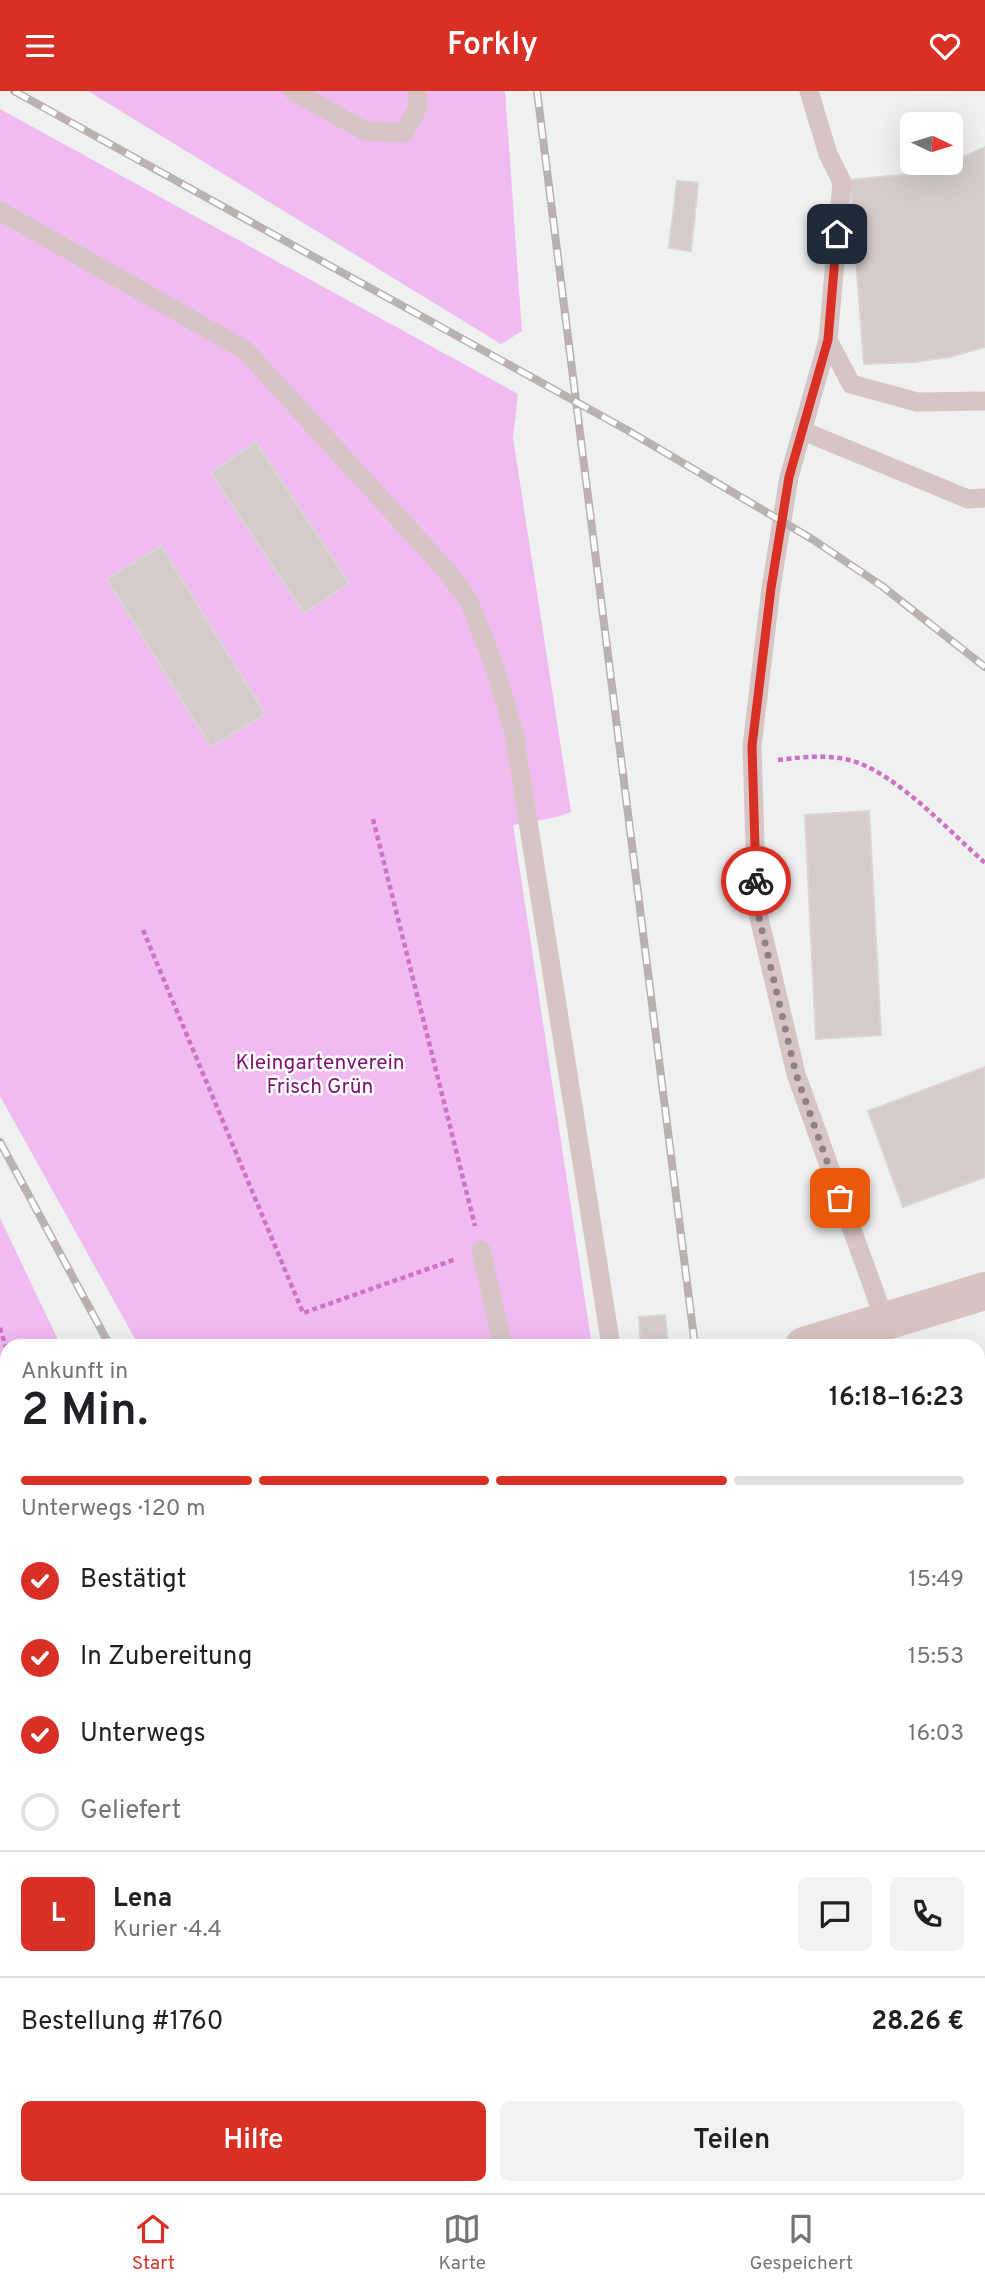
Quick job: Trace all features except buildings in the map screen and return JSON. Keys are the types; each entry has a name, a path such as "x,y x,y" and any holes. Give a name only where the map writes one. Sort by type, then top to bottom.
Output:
{"street":[{"path":"832,1339 985,1291"}],"lane":[{"path":"293,91 365,131 404,133 418,107 417,91"},
{"path":"806,94 828,154 842,181 828,340 789,477 771,588 752,746 757,909 796,1074 885,1321"},
{"path":"0,211 245,350 446,570 469,601 495,669 514,733 610,1339"},
{"path":"828,340 851,384 917,402 985,401"},
{"path":"803,431 968,499 985,498"},
{"path":"481,1250 501,1339"}],"path":[{"path":"753,762 820,756 852,761 877,771 985,863"},
{"path":"143,929 303,1313 481,1250 373,819"}],"green space":[{"path":"88,91 505,91 522,331 501,344"},
{"name":"Kleingartenverein Frisch Grün","path":"0,109 518,394 513,438 571,812 513,825 591,1339 135,1339 0,1096"},
{"path":"0,1218 58,1339 0,1339"}],"railway":[{"path":"14,91 627,430 812,539 882,586 985,667"},
{"path":"537,91 694,1339"},
{"path":"0,1142 106,1339"}],"way so far":[{"path":"756,881 757,909 796,1074 840,1198"}],"route":[{"path":"756,881 752,746 771,588 789,477 828,340 837,234"}]}
